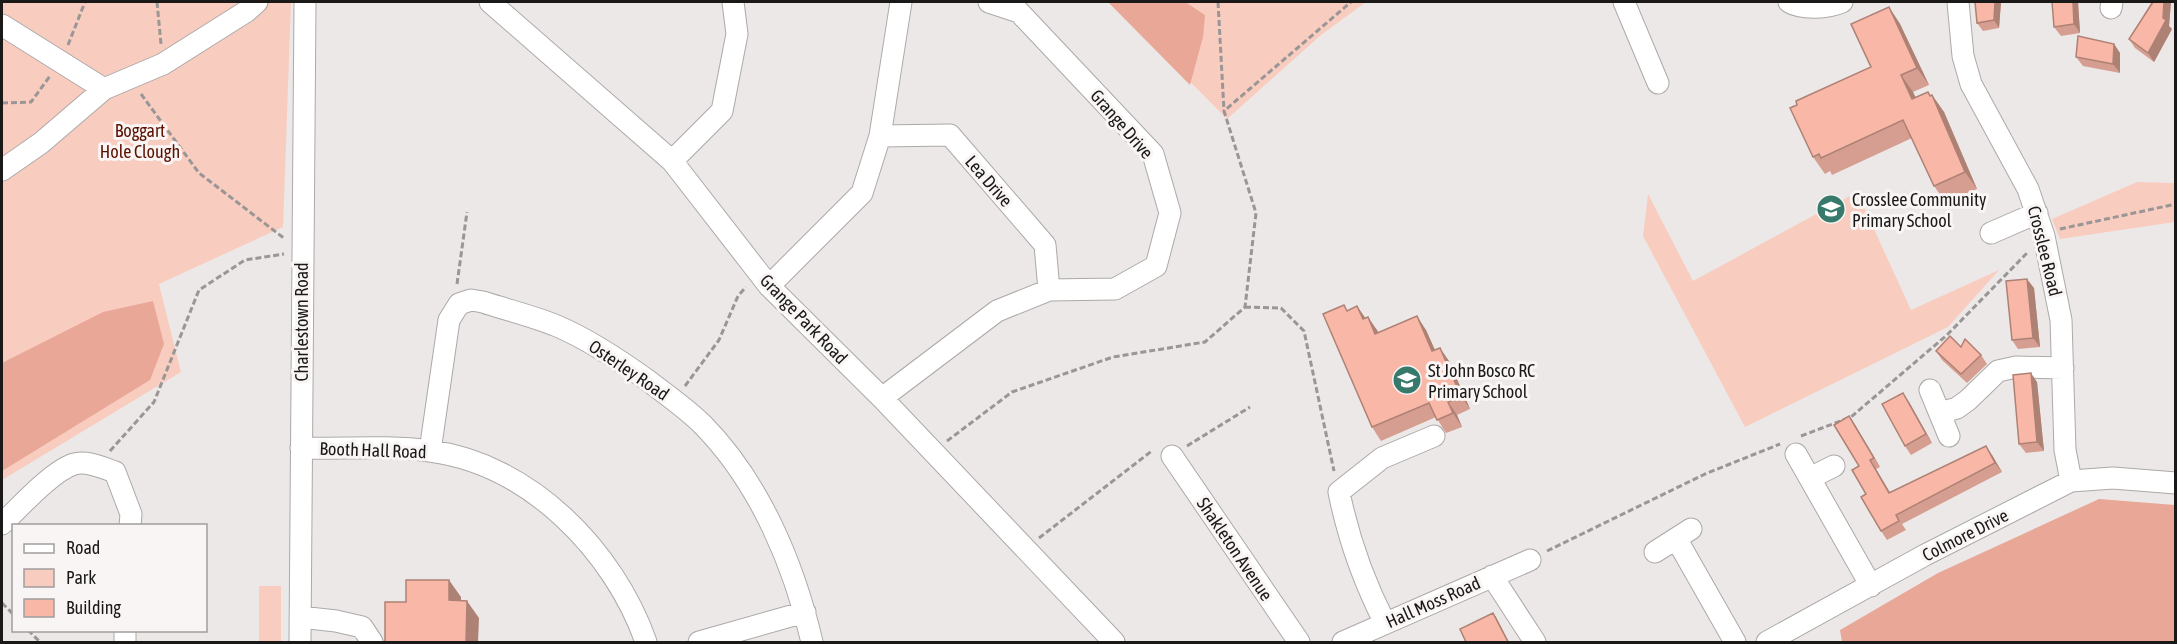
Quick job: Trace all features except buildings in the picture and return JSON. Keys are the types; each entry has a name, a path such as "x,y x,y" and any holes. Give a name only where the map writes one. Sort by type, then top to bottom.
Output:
{"street":[{"path":"2,170 41,143 104,88 163,64 247,11 257,2"},
{"name":"Charlestown Road","path":"300,642 305,2"},
{"name":"Grange Park Road","path":"490,2 672,160 764,279 882,398 1114,642"},
{"path":"672,160 722,111 737,34 733,2"},
{"path":"764,279 862,193 880,136 901,2"},
{"name":"Grange Drive","path":"882,398 997,311 1049,290 1115,289 1156,266 1170,213 1153,154 1019,12 989,2"},
{"path":"1624,2 1658,83"},
{"path":"1789,2 1796,5 1832,6 1842,2"},
{"name":"Crosslee Road","path":"1958,2 1963,56 1971,84 2005,142 2037,213 2044,236 2061,320 2065,450 2071,481"},
{"path":"2,25 104,88"},
{"name":"Lea Drive","path":"880,136 950,135 1045,245 1049,290"},
{"path":"1991,233 2037,213"},
{"name":"Osterley Road","path":"459,304 471,300 483,302 556,326 609,354 703,425 732,461 762,508 786,558 805,612 812,642"},
{"path":"430,451 449,320 459,304"},
{"path":"1940,413 1957,408 1998,371 2016,367 2063,368"},
{"path":"1930,390 1949,436"},
{"path":"1385,623 1372,597 1348,532 1339,492 1382,458 1434,436"},
{"path":"1794,444 1810,478 1871,586"},
{"name":"Booth Hall Road","path":"301,448 430,451 477,464 504,476 541,498 565,518 590,544 629,602 646,642"},
{"name":"Shakleton Avenue","path":"1172,456 1299,642"},
{"path":"2,524 47,482 75,464 97,465 115,472 131,514 130,524"},
{"path":"1810,478 1834,466"},
{"name":"Colmore Drive","path":"1767,642 1810,633 1871,586 1925,555 2071,481 2113,478 2175,483"},
{"path":"1655,552 1684,535 1735,642"},
{"name":"Hall Moss Road","path":"1343,642 1530,560"},
{"path":"1492,576 1535,642"},
{"path":"699,642 805,612"},
{"path":"300,617 362,627 372,642"}],"path":[{"path":"157,2 163,64"},
{"path":"1218,2 1224,111"},
{"path":"129,78 199,173 302,252"},
{"path":"1530,560 1705,474 1794,444 1851,417 1947,335 2044,236 2062,229 2175,204"},
{"path":"459,304 456,290 467,212"},
{"path":"97,465 154,402 199,290 245,260 302,252"},
{"path":"674,401 719,340 738,296 764,279"},
{"path":"1245,307 1281,308 1304,331 1339,492"},
{"path":"1026,548 1162,443 1172,456 1250,407"}],"green space":[{"name":"Boggart Hole Clough","path":"2,2 291,2 283,227 159,284 181,372 2,480"},
{"path":"1111,2 1366,2 1321,35 1227,119"},
{"path":"2137,182 2175,183 2175,222 2060,239 2052,219"},
{"path":"1857,192 1911,310 1999,270 1948,327 1745,427 1643,236 1648,194 1693,281"},
{"path":"259,586 281,586 281,642 259,642"}],"shaded area":[{"path":"1108,2 1185,2 1205,15 1203,37 1190,85"},
{"path":"153,301 164,344 150,380 2,471 2,363 103,312"},
{"path":"2099,499 2175,505 2175,642 1842,642 1840,630 1938,573"}],"place":[{"name":"Crosslee Community Primary School","path":"1831,209"},
{"name":"St John Bosco RC Primary School","path":"1407,380"}]}
